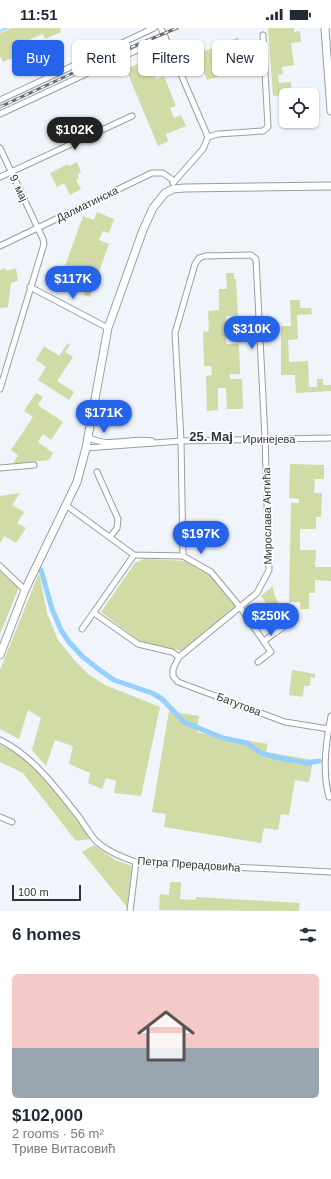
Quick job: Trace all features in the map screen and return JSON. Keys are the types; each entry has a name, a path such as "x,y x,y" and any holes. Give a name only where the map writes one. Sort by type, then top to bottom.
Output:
{"street":[{"path":"137,28 140,34"},
{"path":"0,100 154,28"},
{"path":"161,28 208,137 203,149 174,181 173,189"},
{"path":"325,28 331,111"},
{"path":"208,137 218,134 262,131 268,127 263,34"},
{"path":"0,114 165,37"},
{"path":"0,177 132,116"},
{"name":"9. мај","path":"0,148 12,171 44,244 0,390"},
{"name":"Далматинска","path":"0,246 152,173 163,173 174,181"},
{"path":"0,654 25,590 78,482 86,448 108,328 134,254 153,208 165,193 173,189 331,186"},
{"name":"Мирослава Антића","path":"179,657 257,593 269,570 265,438 256,259 251,255 205,256 199,258 195,264 175,333 181,441"},
{"path":"30,287 108,328"},
{"name":"Иринејева","path":"88,437 105,443 137,440 159,443"},
{"name":"Иринејева","path":"86,448 181,441 265,438 331,438"},
{"path":"181,441 183,556"},
{"path":"0,468 34,465"},
{"path":"97,472 118,519 117,528 110,537"},
{"path":"67,506 134,555 183,556 211,572 240,607 271,652 258,662"},
{"path":"82,629 134,555"},
{"path":"0,566 25,590"},
{"path":"94,613 138,644 172,652 179,657"},
{"path":"264,641 290,622"},
{"name":"Батутова","path":"179,657 172,673 174,680 178,682 285,722 328,729"},
{"path":"329,797 326,764 328,729 331,716"},
{"name":"Петра Прерадовића","path":"0,740 11,746 37,767 59,792 96,840 108,850 136,862 331,872"},
{"path":"0,817 12,822"},
{"path":"130,911 136,862"}],"green space":[{"path":"12,28 60,28 61,32 45,39 43,34 28,40 12,40 12,58 3,62 0,56 0,33"},
{"path":"268,28 294,28 294,32 300,31 301,42 291,43 294,65 282,67 283,74 278,75 279,83 291,82 292,88 279,88 279,95 273,96"},
{"path":"239,37 239,40 232,40"},
{"path":"204,48 205,51 212,48 212,76 220,76 207,80 204,72"},
{"path":"138,64 138,76 155,76 156,79 164,76 176,106 170,108 174,118 181,115 186,126 166,134 168,141 158,146 129,76 130,67"},
{"path":"77,162 81,172 78,174 79,178 76,180 81,189 70,195 64,183 57,187 50,173 68,164 69,166"},
{"path":"97,212 114,219 109,233 103,231 99,240 109,244 90,297 84,295 90,278 79,274 80,269 73,266 71,271 64,269 83,216 94,220"},
{"path":"5,268 7,271 16,268 18,281 11,283 8,307 0,308 0,270"},
{"path":"226,273 234,273 234,279 236,279 238,316 226,316 226,324 236,323 236,337 226,337 226,344 239,344 240,374 230,374 230,379 242,379 243,409 227,409 226,388 218,388 218,410 207,411 206,376 212,375 211,366 204,366 203,332 209,331 208,311 219,310 219,289 227,289"},
{"path":"290,300 300,300 300,308 311,308 312,314 297,315 298,339 288,340 289,362 308,361 309,387 317,387 317,379 323,379 323,385 331,385 331,391 296,393 295,375 281,375 281,326 291,326"},
{"path":"68,343 70,345 65,352 73,357 57,381 74,392 69,400 38,380 46,367 36,360 44,346 59,356"},
{"path":"36,393 43,397 38,405 63,422 51,440 43,434 38,442 53,453 49,460 13,464 18,455 11,450 33,417 24,411"},
{"path":"290,464 324,465 324,479 315,479 314,493 322,493 321,517 316,517 316,529 300,529 300,550 316,550 315,567 331,567 331,581 315,580 315,593 309,593 309,609 300,609 300,602 289,602 291,503 299,503 299,499 289,498"},
{"path":"20,493 12,505 24,512 17,523 26,528 16,543 4,536 0,543 0,496"},
{"path":"144,559 188,561 209,572 235,607 184,651 145,645 101,612 135,563"},
{"path":"0,571 19,587 0,634"},
{"path":"39,573 47,613 58,640 75,661 88,674 105,685 160,707 141,796 114,793 116,781 106,778 102,789 88,783 90,773 69,764 73,746 55,740 46,766 32,750 41,718 28,710 19,739 0,729 0,670"},
{"path":"273,586 275,596 283,611 285,622 278,628 262,607 266,603 261,596"},
{"path":"292,670 315,674 315,678 311,677 310,686 304,686 303,697 289,695"},
{"path":"169,711 199,716 197,732 268,744 266,752 313,760 309,782 295,780 289,815 281,814 278,830 264,828 261,843 164,827 166,814 152,812"},
{"path":"0,745 14,752 39,773 62,799 91,839 76,841 23,773 0,762"},
{"path":"94,845 115,860 132,866 127,907 82,852"},
{"path":"170,882 181,882 180,899 196,900 196,897 300,903 299,911 159,910 160,894 169,895"}],"waterway":[{"path":"0,31 7,28"},
{"path":"41,570 52,609 61,630 69,642 83,657 114,680 152,693 162,699 184,722 223,738 247,743 261,753 279,758 307,763 319,761"}],"railway":[{"path":"0,107 103,59 177,28"}],"district":[{"name":"25. Мај","path":"211,436"}]}
